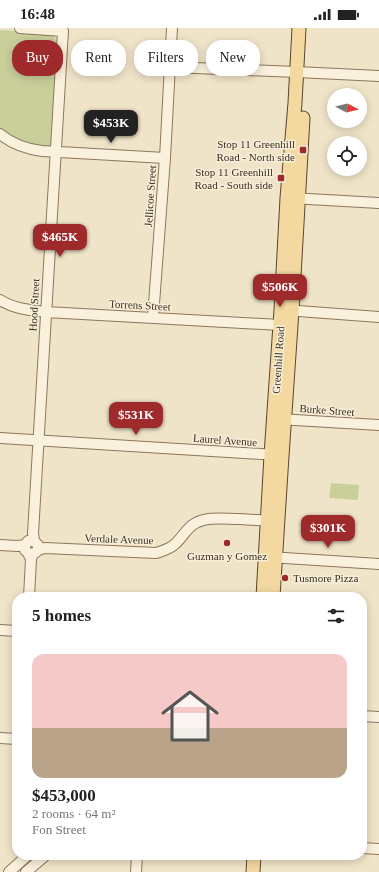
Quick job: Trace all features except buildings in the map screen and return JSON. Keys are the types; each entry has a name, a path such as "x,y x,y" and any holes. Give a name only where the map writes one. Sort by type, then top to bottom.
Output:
{"main road":[{"name":"Greenhill Road","path":"299,28 302,72"},
{"name":"Greenhill Road","path":"264,592 270,557 287,310 292,198 302,72 308,28"},
{"name":"Greenhill Road","path":"279,419 280,325 287,310"},
{"name":"Greenhill Road","path":"270,557 273,592"},
{"path":"253,872 254,860"}],"street":[{"path":"20,28 64,29"},
{"name":"Jellicoe Street","path":"171,40 172,28"},
{"name":"Hood Street","path":"29,592 55,152 64,29"},
{"path":"198,68 379,76"},
{"name":"Jellicoe Street","path":"153,317 170,76"},
{"path":"0,134 8,140 30,149 55,152 165,158"},
{"path":"292,198 379,203"},
{"name":"Torrens Street","path":"0,300 17,308 46,312 280,325"},
{"path":"287,310 379,316"},
{"name":"Burke Street","path":"279,419 379,425"},
{"name":"Laurel Avenue","path":"0,438 276,455"},
{"name":"Verdale Avenue","path":"0,545 156,553 171,547 190,527 203,520 213,518 272,521"},
{"path":"270,557 379,564"},
{"path":"0,630 12,631"},
{"path":"367,716 379,717"},
{"path":"0,738 12,739"},
{"path":"367,848 379,849"},
{"path":"9,872 22,860"},
{"path":"26,872 40,860"},
{"path":"136,872 137,860"}],"green space":[{"path":"0,30 47,33 51,35 56,40 12,40 12,76 56,76 52,148 32,147 8,136 0,129"},
{"path":"331,483 359,485 358,500 329,498"}],"place":[{"name":"Stop 11 Greenhill Road - North side","path":"303,150"},
{"name":"Stop 11 Greenhill Road - South side","path":"281,178"},
{"name":"Guzman y Gomez","path":"227,543"},
{"name":"Tusmore Pizza","path":"285,578"}]}
